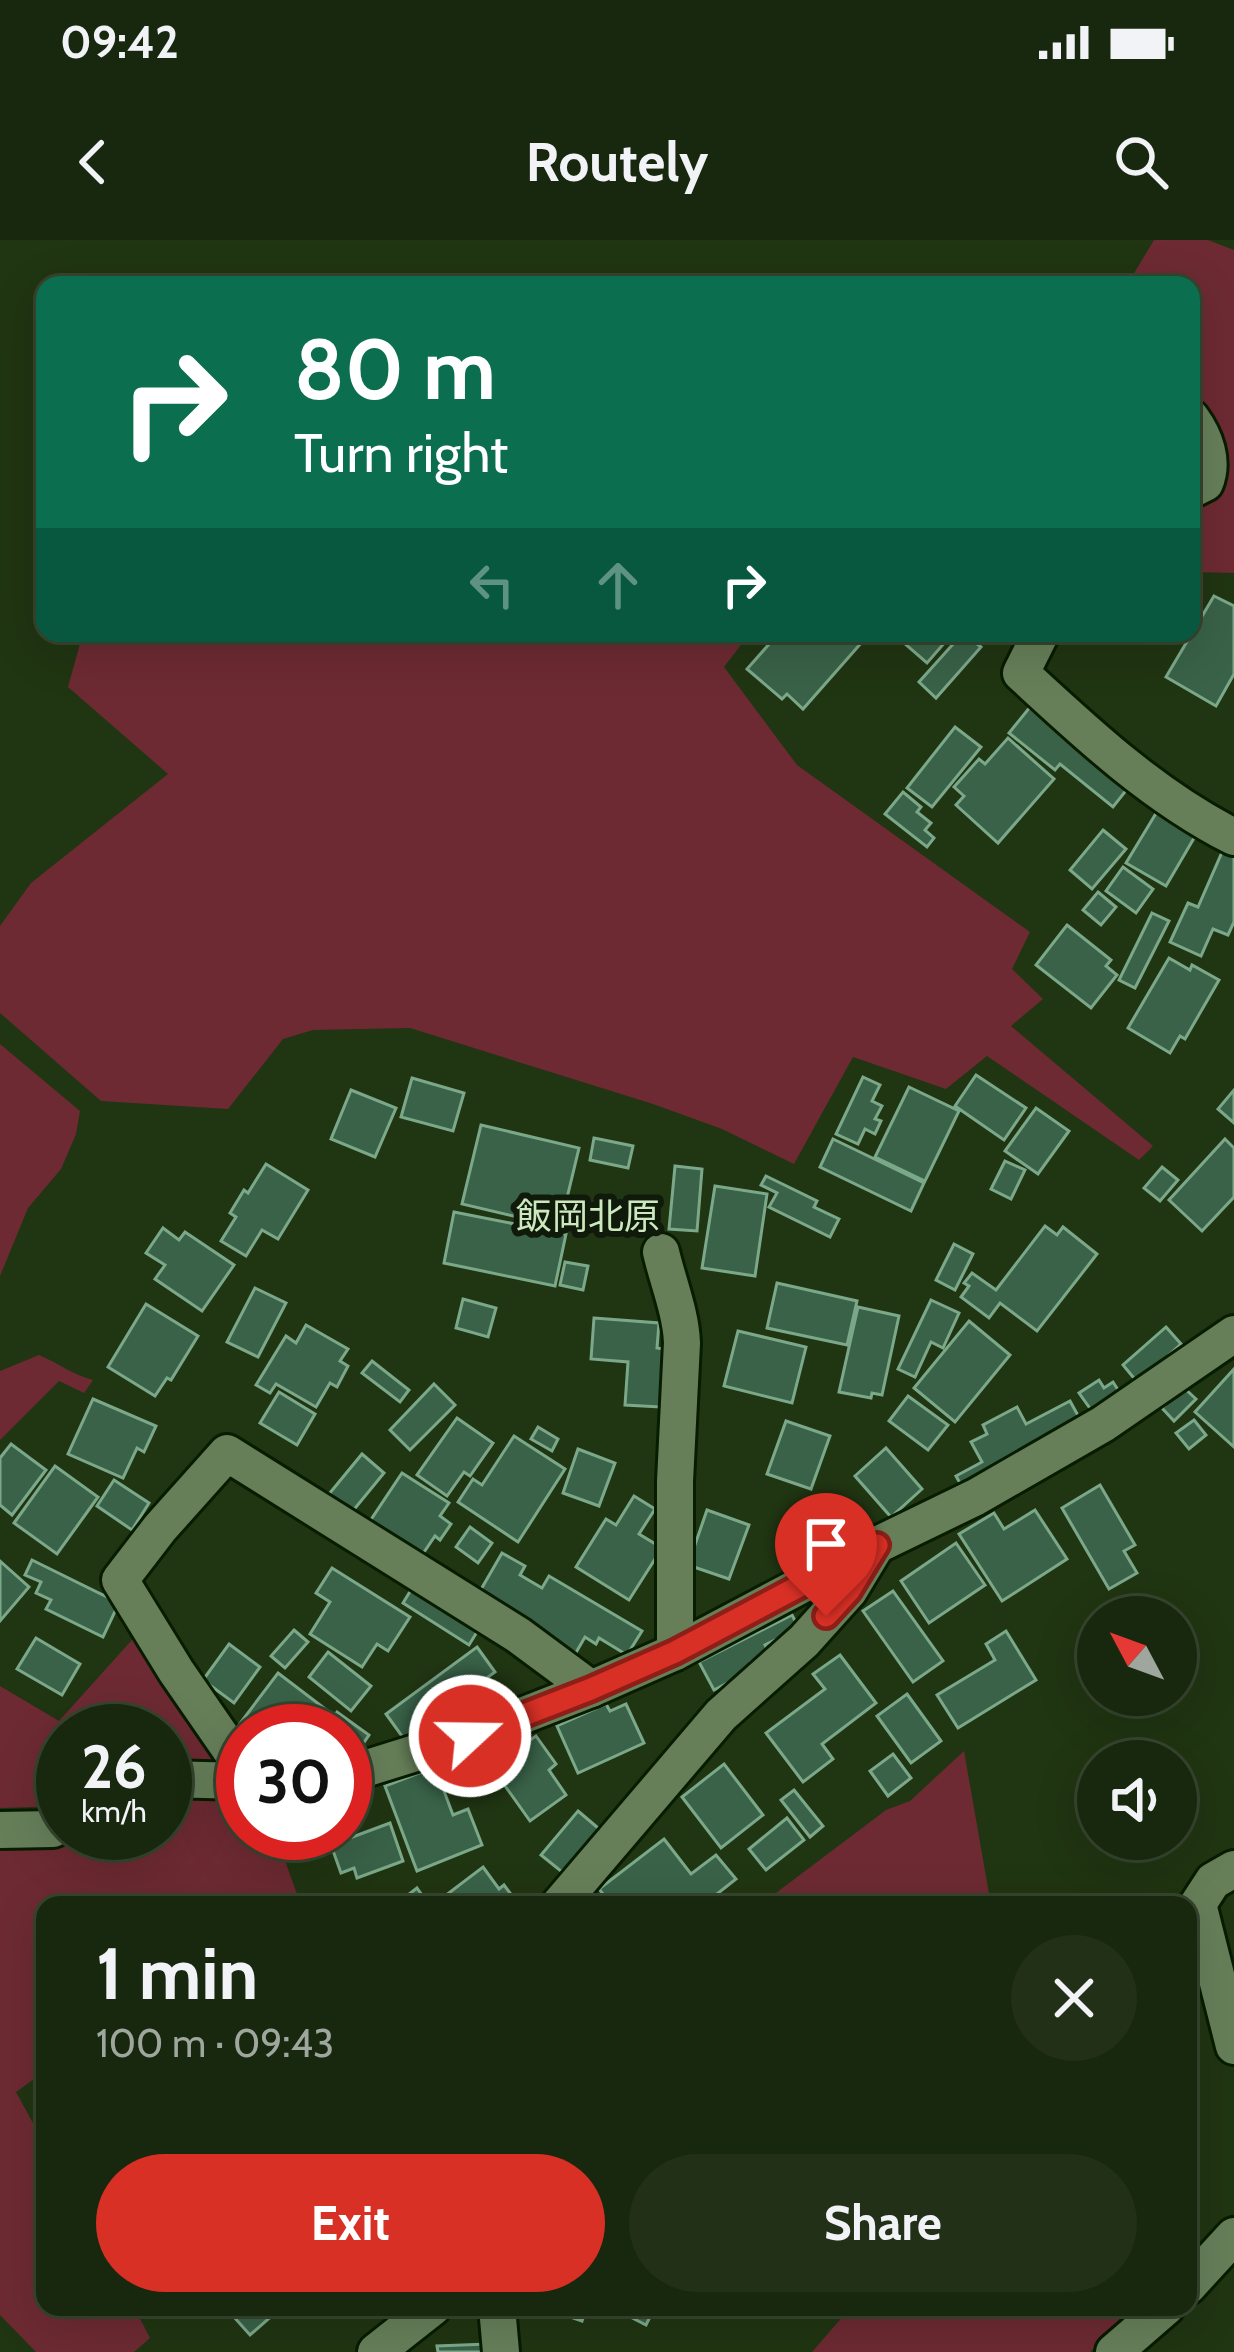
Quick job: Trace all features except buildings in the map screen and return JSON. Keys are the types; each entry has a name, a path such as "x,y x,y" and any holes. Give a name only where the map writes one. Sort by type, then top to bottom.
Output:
{"street":[{"path":"1200,430 1210,472 1200,485"},
{"path":"1037,642 1021,674 1151,785 1234,838"},
{"path":"661,1252 682,1343 675,1481 675,1652"},
{"path":"372,1767 470,1736 675,1652 976,1497 1103,1424 1234,1334"},
{"path":"216,1729 120,1580 227,1453 518,1635 591,1689"},
{"path":"568,1896 721,1715 804,1641 849,1591 877,1545"},
{"path":"0,1829 36,1828"},
{"path":"1234,1869 1213,1881 1198,1904 1234,2046"},
{"path":"1197,2276 1234,2236"},
{"path":"376,2352 422,2316"},
{"path":"498,2316 501,2352"},
{"path":"1114,2352 1156,2316"}],"shaded area":[{"path":"1154,240 1208,240 1234,250 1234,573 1200,572 1200,276 1132,276"},
{"path":"80,642 743,642 724,667 797,765 1030,932 1012,969 1043,999 1011,1026 1153,1146 1139,1160 987,1056 946,1089 853,1057 794,1164 722,1129 653,1104 410,1028 313,1030 283,1039 228,1109 101,1101 0,1013 0,926 31,883 168,774 68,687"},
{"path":"0,1044 80,1111 61,1169 28,1208 0,1276"},
{"path":"39,1355 93,1380 84,1393 59,1381 0,1440 0,1371"},
{"path":"140,1631 185,1704 74,1704"},
{"path":"0,1686 36,1707 36,1807 0,1808"},
{"path":"192,1715 216,1753 216,1763 192,1764"},
{"path":"964,1751 989,1896 772,1896 886,1810 910,1801"},
{"path":"192,1797 216,1799 216,1860 285,1860 297,1894 36,1896 36,2078 16,2092 36,2129 36,2316 139,2316 150,2338 134,2352 36,2352 0,2315 0,1845 36,1845 36,1860 192,1860"},
{"path":"843,2316 1129,2316 1090,2352 812,2352"}],"district":[{"name":"飯岡北原","path":"588,1216"}],"route":[{"path":"470,1736 675,1652 877,1545 849,1591 826,1616"}]}
